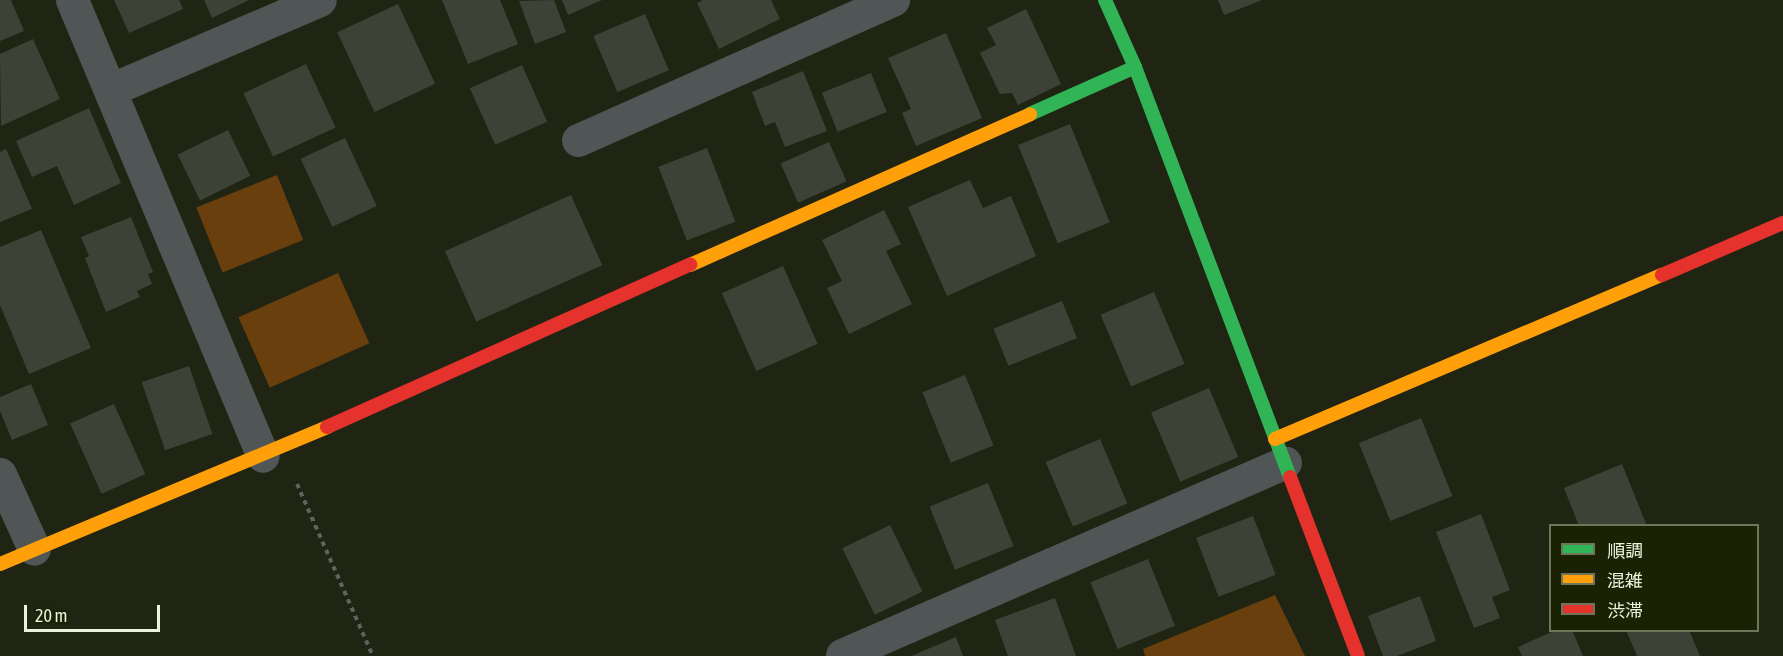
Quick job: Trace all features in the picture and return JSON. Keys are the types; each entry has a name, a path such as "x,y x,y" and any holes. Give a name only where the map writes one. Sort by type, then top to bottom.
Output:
{"street":[{"path":"72,0 272,452"},
{"path":"112,89 320,0"},
{"path":"578,140 893,0"},
{"path":"1105,0 1136,67 1358,656"},
{"path":"0,564 272,452 1136,67"},
{"path":"842,655 1280,450 1783,223"},
{"path":"0,474 34,549"}],"path":[{"path":"272,452 373,656"}],"shaded area":[{"path":"277,175 303,240 223,272 196,208"},
{"path":"338,273 369,343 270,388 238,317"},
{"path":"1275,595 1305,656 1145,656 1143,649"}],"building":[{"path":"0,0 11,0 24,31 0,41"},
{"path":"114,0 179,0 183,9 129,33"},
{"path":"204,0 249,0 212,18"},
{"path":"442,0 500,0 518,44 468,64"},
{"path":"554,0 566,32 535,44 519,1"},
{"path":"562,0 602,0 568,15"},
{"path":"703,0 771,0 780,19 719,49 697,3"},
{"path":"1218,0 1262,0 1224,15"},
{"path":"398,4 435,84 374,112 337,32"},
{"path":"1026,9 1061,84 1018,105 1012,93 1000,94 980,53 996,45 987,28"},
{"path":"645,14 669,70 617,92 593,36"},
{"path":"946,33 982,118 916,146 902,113 911,109 888,58"},
{"path":"33,39 60,99 1,126 0,54"},
{"path":"306,64 336,127 273,157 243,93"},
{"path":"522,65 547,122 495,145 470,88"},
{"path":"803,71 827,131 785,147 775,122 765,126 752,92"},
{"path":"871,73 887,112 838,132 822,93"},
{"path":"89,108 121,183 74,205 57,166 32,177 16,141"},
{"path":"1070,124 1110,222 1058,243 1018,145"},
{"path":"228,130 250,176 200,200 178,155"},
{"path":"345,138 377,206 332,227 301,159"},
{"path":"829,142 846,181 798,203 781,164"},
{"path":"707,148 735,222 687,240 658,167"},
{"path":"6,149 32,209 0,222 0,152"},
{"path":"970,180 983,208 1011,196 1036,256 947,296 908,207"},
{"path":"571,195 602,265 476,321 445,251"},
{"path":"884,210 901,244 886,251 912,304 849,334 827,288 842,281 822,240"},
{"path":"131,217 153,272 148,274 152,284 137,291 140,297 106,312 85,258 89,256 81,237"},
{"path":"41,230 91,348 29,374 0,305 0,247"},
{"path":"783,266 818,344 756,371 722,293"},
{"path":"1154,292 1184,364 1131,386 1101,315"},
{"path":"1062,301 1077,338 1008,366 993,329"},
{"path":"189,366 212,434 165,450 142,382"},
{"path":"965,375 993,445 951,463 922,392"},
{"path":"31,384 48,425 12,440 0,411 0,397"},
{"path":"1209,388 1238,457 1180,482 1151,413"},
{"path":"114,404 145,474 101,494 70,424"},
{"path":"1421,418 1452,496 1390,521 1359,443"},
{"path":"1100,439 1127,503 1073,526 1046,462"},
{"path":"1622,464 1646,524 1578,524 1564,488"},
{"path":"988,483 1013,546 955,570 930,507"},
{"path":"1481,514 1510,590 1492,597 1500,618 1474,628 1436,532"},
{"path":"1253,516 1276,575 1219,597 1196,538"},
{"path":"890,525 922,592 875,615 842,548"},
{"path":"1148,559 1175,626 1117,649 1091,582"},
{"path":"1420,596 1436,641 1397,656 1383,656 1368,616"},
{"path":"1055,598 1076,656 1008,656 995,620"},
{"path":"1552,632 1573,632 1583,656 1522,656 1518,647"},
{"path":"1627,632 1690,632 1700,656 1637,656"},
{"path":"956,637 963,656 911,656"}],"traffic: fast":[{"path":"1105,0 1135,67 1290,477"},
{"path":"1030,114 1135,67"}],"traffic: slow":[{"path":"690,265 1030,114"},
{"path":"1275,439 1662,275"},
{"path":"0,564 327,427"}],"traffic: jam":[{"path":"1662,275 1783,223"},
{"path":"327,427 690,265"},
{"path":"1290,477 1358,656"}]}
